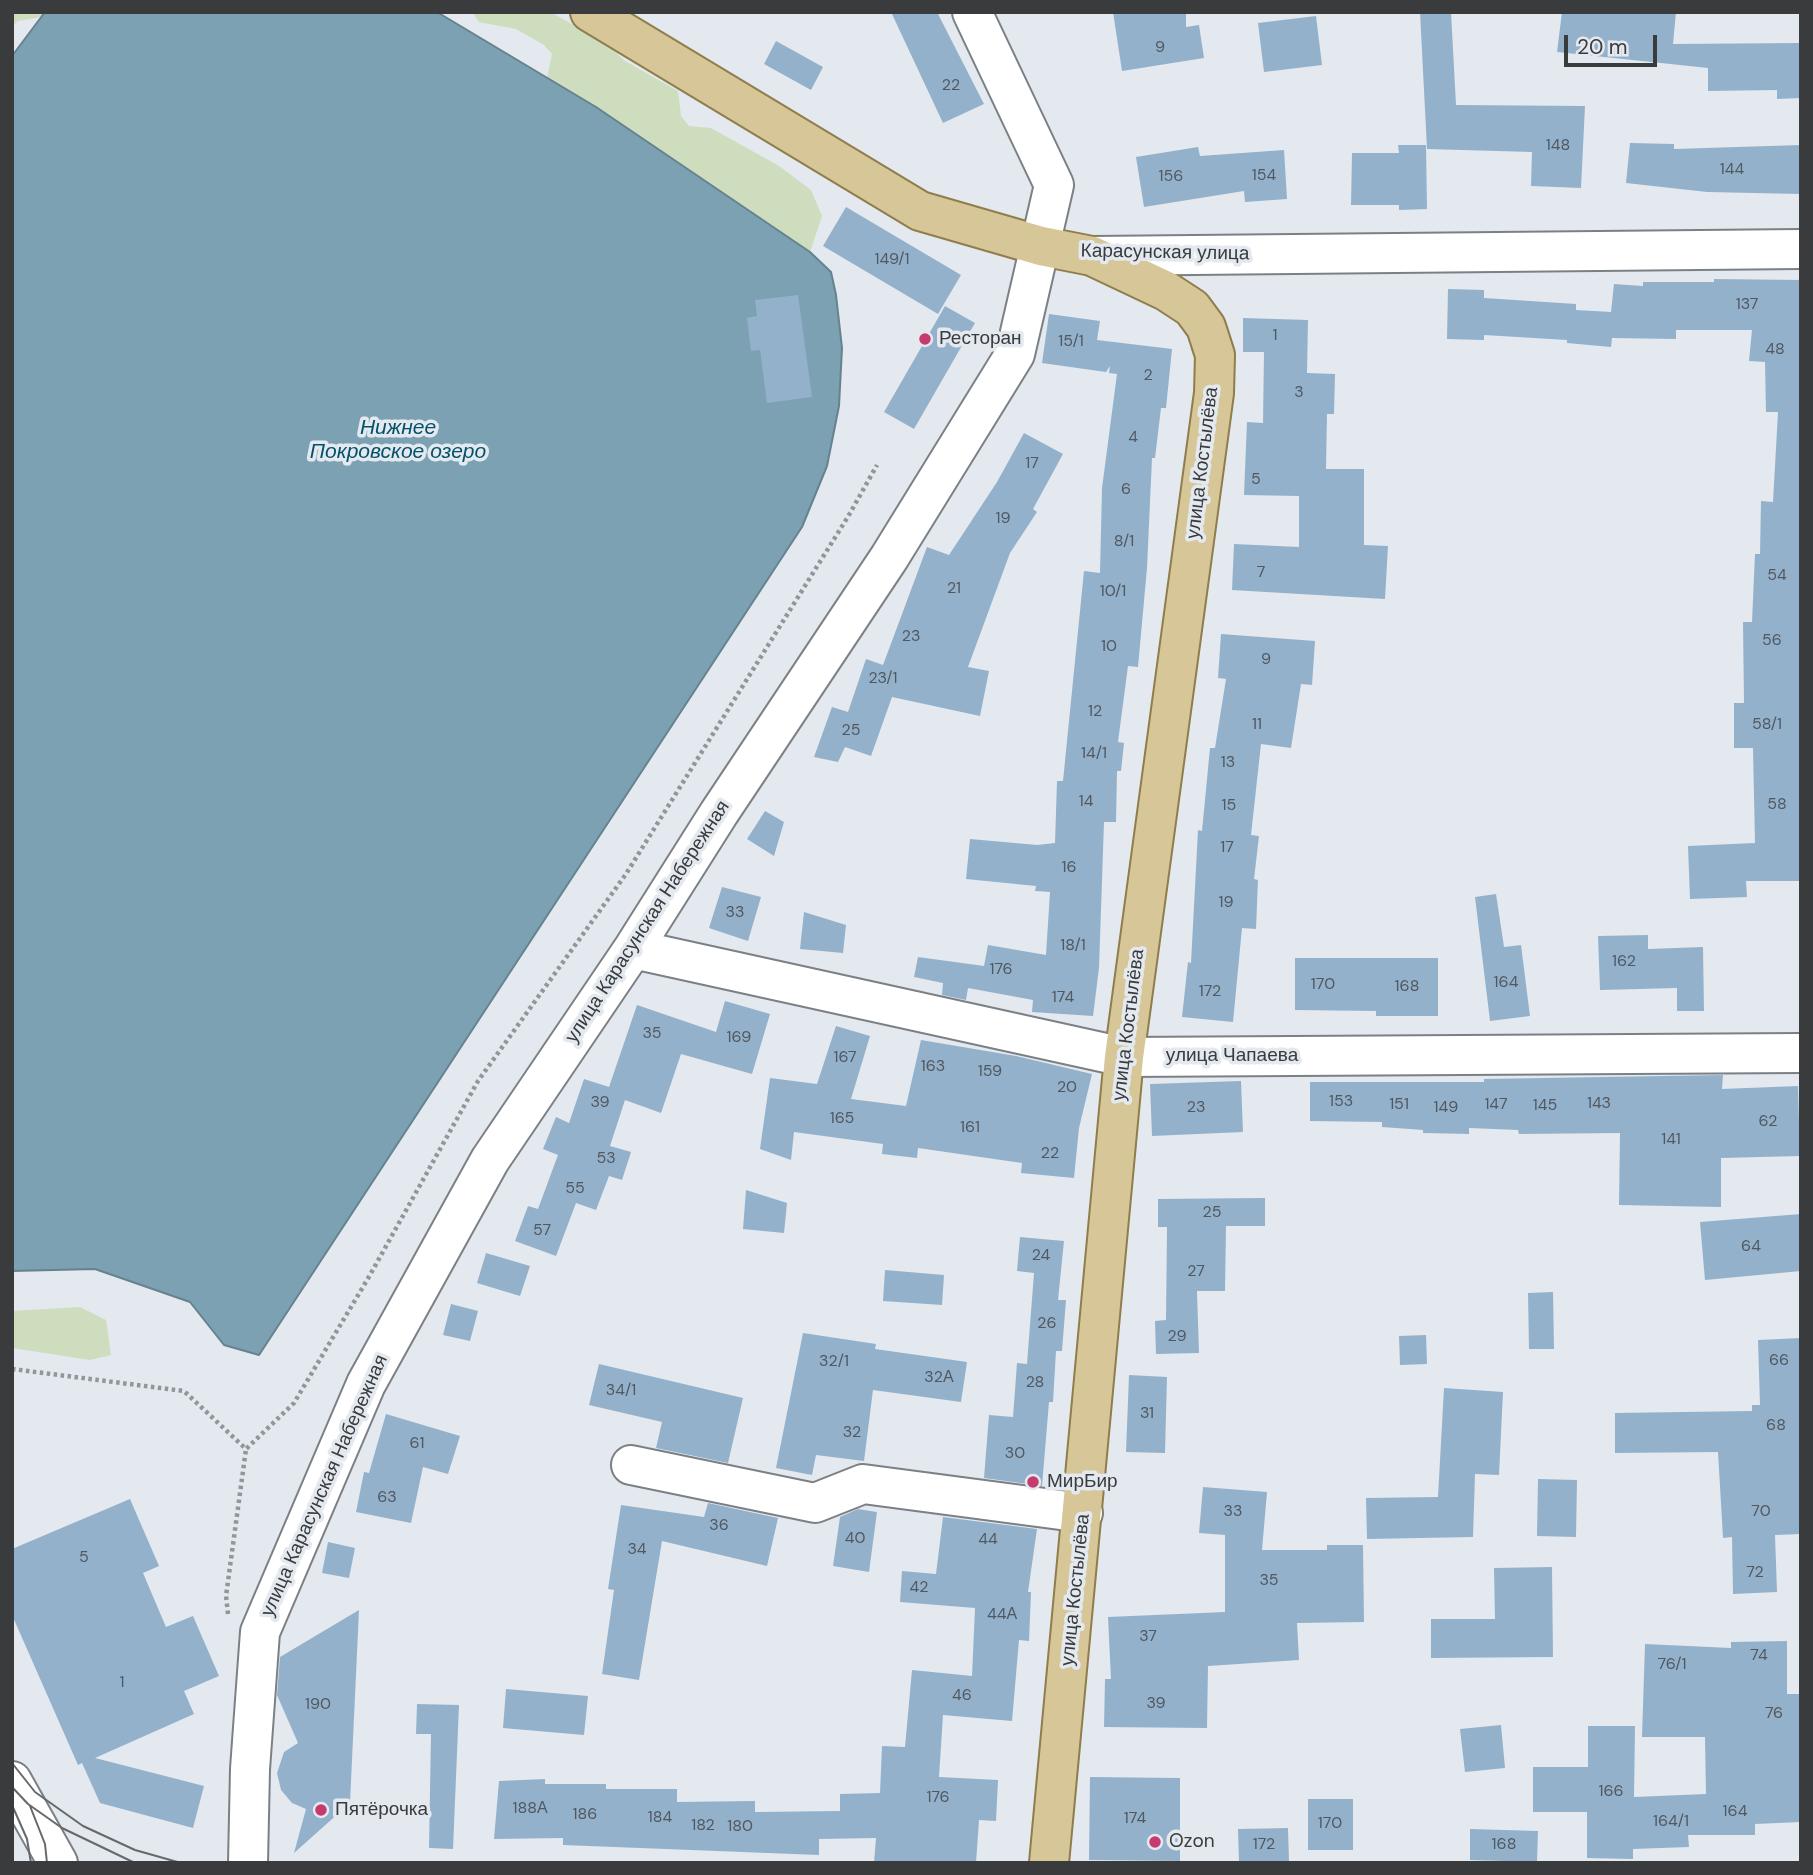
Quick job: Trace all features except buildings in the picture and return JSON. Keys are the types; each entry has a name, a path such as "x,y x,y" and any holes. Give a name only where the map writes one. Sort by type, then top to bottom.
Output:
{"main road":[{"name":"Карасунская улица","path":"590,12 920,211 1041,246 1092,256"},
{"name":"улица Костылёва","path":"1049,1863 1124,1057 1214,393 1215,355 1206,327 1192,308 1166,291 1092,256"}],"street":[{"name":"улица Карасунская Набережная","path":"248,1863 250,1769 260,1632 366,1384 490,1160 633,949 719,813 889,558 1015,354 1054,185 971,12"},
{"name":"Карасунская улица","path":"1092,256 1801,250"},
{"name":"улица Чапаева","path":"633,949 1124,1057 1801,1053"},
{"path":"631,1465 816,1503 863,1484 1083,1513"},
{"path":"12,1781 58,1863"}],"path":[{"path":"12,1369 184,1391 246,1449 294,1403 370,1275 478,1081 626,874 849,515 877,465"}],"green space":[{"path":"12,12 45,12 42,17 18,21 12,26"},
{"path":"472,12 550,12 605,42 625,61 678,91 681,116 689,126 711,128 779,166 811,190 822,216 810,252 547,78 552,54 544,45 516,29 479,22"},
{"path":"80,1307 106,1320 111,1355 90,1360 12,1348 12,1311"}],"water":[{"name":"Нижнее Покровское озеро","path":"45,12 437,12 596,107 810,252 831,272 836,295 842,348 839,406 827,466 802,527 259,1355 224,1345 190,1302 95,1269 12,1271 12,56"}],"tram line":[{"path":"12,1763 35,1792 83,1826 135,1850 181,1863"},
{"path":"12,1787 28,1804 62,1828 135,1863"},
{"path":"12,1805 27,1839 31,1863"},
{"path":"30,1806 45,1844 47,1863"}],"place":[{"name":"Ресторан","path":"925,339"},
{"name":"МирБир","path":"1033,1482"},
{"name":"Пятёрочка","path":"321,1810"},
{"name":"Ozon","path":"1155,1842"}]}
